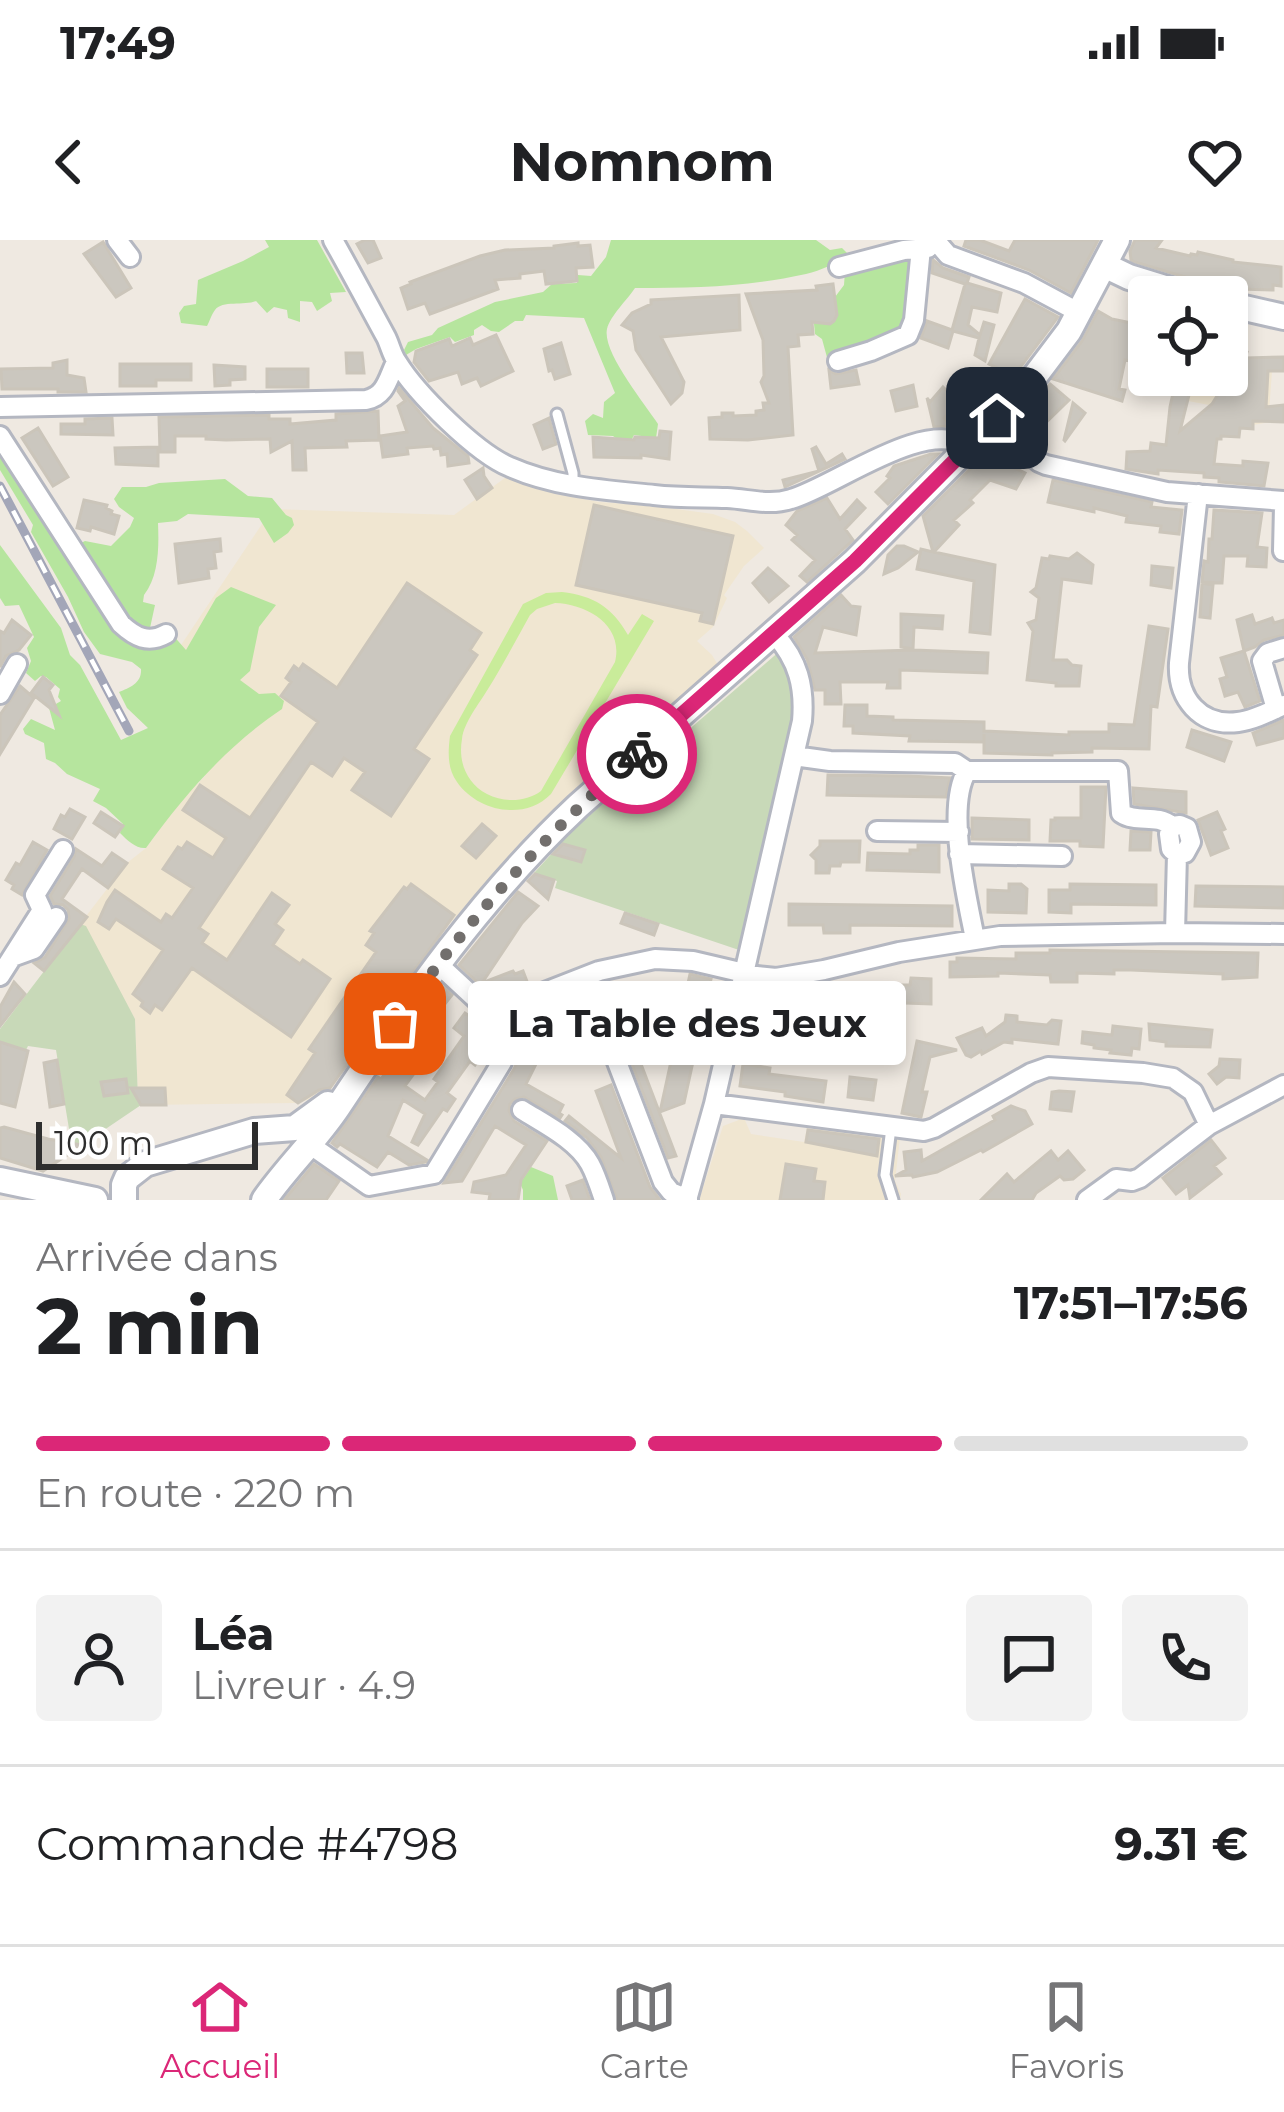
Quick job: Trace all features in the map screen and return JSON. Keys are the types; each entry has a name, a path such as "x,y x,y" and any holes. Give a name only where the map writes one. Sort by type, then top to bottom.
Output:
{"main road":[{"path":"264,1200 337,1108 437,963 502,886 566,817 775,634 849,578 899,528 1030,384 1080,313 1117,240"},
{"path":"1101,271 1128,290"},
{"path":"1248,309 1284,317"},
{"path":"0,1180 97,1200 124,1192 131,1174 145,1164 254,1131 295,1128 352,1082"},
{"path":"272,1130 286,1145 283,1173"}],"street":[{"path":"117,240 130,257"},
{"path":"333,240 396,362 436,409 500,462 536,476 687,500 776,502 807,494 872,459 908,448 951,438 968,447"},
{"path":"838,267 933,242"},
{"path":"933,242 948,255 1024,283 1080,313"},
{"path":"838,361 908,335 933,242"},
{"path":"0,407 366,400 384,389 396,362"},
{"path":"997,418 1042,464 1154,490 1284,503 1282,551"},
{"path":"0,436 122,624 139,638 156,640 166,634"},
{"path":"1198,494 1178,663 1187,703 1200,714 1228,723 1280,707 1262,661 1265,655 1284,648"},
{"path":"612,1049 663,1181 671,1192 687,1200 714,1104 802,714 800,679 792,656 775,634"},
{"path":"0,694 16,664"},
{"path":"794,756 955,764 967,771 1118,771 1118,805 1126,818 1160,819 1184,826 1190,837 1189,850 1177,854 1175,933"},
{"path":"967,771 961,781 959,854 975,939"},
{"path":"877,831 959,832"},
{"path":"0,976 42,910 35,895 63,850"},
{"path":"959,854 1062,856"},
{"path":"12,957 34,949 56,917"},
{"path":"490,1013 582,976 634,962 684,960 769,978 975,939 1284,934"},
{"path":"309,1144 372,1186 436,1172 495,1077 505,1046 490,1013 437,963"},
{"path":"714,1104 929,1130 1048,1067 1173,1078 1193,1092 1209,1125"},
{"path":"1087,1200 1116,1179 1140,1178 1209,1125 1284,1085"},
{"path":"522,1111 583,1154 604,1200"}],"lane":[{"path":"557,414 573,485"},
{"path":"891,1128 885,1175 893,1200"}],"shaded area":[{"path":"1273,357 1269,413 1277,421 1240,428 1241,411 1172,398 1248,396 1248,358"},
{"path":"509,475 556,494 713,514 747,531 764,548 744,566 724,595 727,598 713,627 697,641 718,665 526,836 448,926 328,1093 298,1103 141,1105 135,1019 80,924 205,776 167,666 272,509 454,515"},
{"path":"744,1118 751,1134 804,1142 807,1128 900,1137 895,1181 900,1200 699,1200 723,1126"}],"green space":[{"path":"265,240 317,240 346,292 330,293 332,301 317,311 312,302 300,301 300,322 288,318 287,310 274,307 267,313 256,301 218,307 207,326 181,323 179,313 184,306 196,304 198,280 269,247"},
{"path":"611,240 816,240 830,250 842,248 851,257 812,273 763,282 635,288 612,319 607,339 658,424 656,438 588,435 585,421 593,414 603,418 604,402 615,393 584,318 526,315 499,332 482,325 474,335 455,342 450,337 406,355 408,342 432,335 495,302 543,292 552,284 577,283 578,275 591,276 606,257"},
{"path":"916,257 909,322 880,344 828,361 822,339 815,334 816,299 835,297 844,285 845,271"},
{"path":"0,439 71,548 85,541 111,546 130,527 134,518 114,499 122,487 225,479 248,496 272,498 292,518 294,525 274,543 259,518 188,514 158,523 155,570 143,602 155,605 150,628 164,625 186,650 216,598 231,587 276,605 259,627 250,671 240,680 259,694 275,693 284,701 282,709 208,772 146,848 135,846 120,833 123,824 93,801 100,789 46,759 44,743 23,729 31,719 55,730 49,708 61,701 60,689 46,677 35,681 26,673 31,661 27,648 34,637 19,605 5,606 0,598 0,545 61,628 70,655 121,740 148,728 127,708 119,692 137,681 141,669 100,654 84,632 31,532 33,525 0,470"},
{"path":"546,593 593,600 609,610 628,635 642,614 654,621 551,794 528,808 489,806 457,782 450,766 450,736 523,604","holes":["555,603 590,612 608,627 614,637 615,662 541,791 522,799 494,797 474,784 465,771 461,747 466,726 530,615"]},
{"path":"781,650 792,669 794,711 739,950 555,888 557,881 534,873 576,827"},
{"path":"80,924 86,926 135,1019 141,1105 76,1149 56,1050 28,1046 26,1050 0,1042 0,1029"},
{"path":"531,1167 553,1176 558,1200 523,1200 520,1183"}],"building":[{"path":"373,240 381,258 368,263 357,244"},
{"path":"966,240 1009,251 1015,240 1098,240 1071,293 1029,270 964,246"},
{"path":"1135,240 1162,240 1156,248 1281,267 1281,286 1248,289 1248,276 1182,276 1135,262 1130,251"},
{"path":"103,242 131,288 116,297 84,254"},
{"path":"590,245 593,267 576,268 577,281 546,284 544,271 520,274 520,278 495,280 498,289 430,314 425,303 408,309 401,288 480,256"},
{"path":"933,260 969,277 967,283 1001,293 997,312 972,307 968,325 980,335 984,322 994,325 985,361 975,355 979,338 953,331 948,348 921,338 927,321 952,330 965,284 932,273"},
{"path":"833,284 834,321 812,322 813,334 798,335 799,346 788,347 793,435 710,439 709,418 722,417 722,413 756,415 764,410 763,403 769,403 761,382 763,340 746,294 817,290 816,286"},
{"path":"739,295 740,330 661,337 684,382 682,393 671,404 636,350 633,331 622,325 651,300"},
{"path":"1025,299 1058,317 1010,381 976,416 968,408 987,389 982,384 997,368 989,364"},
{"path":"1098,311 1128,322 1128,361 1119,389 1125,390 1122,401 1053,379"},
{"path":"496,335 513,371 481,386 477,378 462,384 458,372 429,381 414,362 416,351 449,339 452,346 470,338 473,345"},
{"path":"561,343 570,374 555,379 544,349"},
{"path":"346,353 362,353 364,373 347,373"},
{"path":"1284,357 1284,371 1268,371 1266,407 1284,405 1284,422 1253,421 1253,429 1240,428 1239,437 1217,439 1214,464 1268,463 1264,486 1219,482 1204,473 1126,469 1127,452 1150,451 1151,443 1166,445 1172,396 1189,396 1180,431 1217,396 1248,396 1248,358"},
{"path":"67,360 67,375 84,378 86,392 2,389 1,369 53,368 53,363"},
{"path":"120,364 191,364 191,380 120,386"},
{"path":"214,365 245,367 245,379 215,386"},
{"path":"267,369 308,369 308,387 267,387"},
{"path":"829,370 836,374 856,370 859,384 831,388"},
{"path":"1050,384 1069,400 1032,436 1018,420"},
{"path":"913,385 917,406 896,411 891,391"},
{"path":"943,387 959,402 944,418 951,426 934,427 927,398 930,402"},
{"path":"399,388 433,428 468,456 469,463 448,466 447,454 441,455 440,448 433,446 407,448 408,454 383,457 380,436 407,432 398,406 405,401"},
{"path":"1073,403 1085,413 1065,441 1064,440"},
{"path":"378,411 379,440 305,448 306,470 293,470 292,441 271,452 270,439 175,436 175,452 160,452 159,417 269,415 269,419 290,419 290,424"},
{"path":"112,418 113,435 61,434 61,424"},
{"path":"549,418 556,444 543,449 534,425"},
{"path":"38,428 68,477 53,486 22,438"},
{"path":"660,431 671,432 669,459 594,457 593,437 659,438"},
{"path":"999,440 1013,455 1004,463 1025,473 1016,489 990,480 954,520 959,525 934,552 995,565 990,634 970,632 974,581 917,569 921,549 933,552 923,516"},
{"path":"158,447 158,466 116,464 115,448"},
{"path":"816,447 826,464 842,454 845,459 785,487 783,480 819,471 812,449"},
{"path":"938,454 888,504 876,492 894,466"},
{"path":"483,468 492,488 477,499 465,480"},
{"path":"1053,480 1152,502 1151,507 1182,510 1179,534 1160,532 1161,526 1126,522 1127,516 1048,502"},
{"path":"827,498 840,519 857,500 865,508 845,529 853,540 807,582 800,576 815,560 792,540 797,535 786,525 797,511"},
{"path":"84,500 107,505 111,514 119,516 114,534 77,528"},
{"path":"594,505 733,536 713,624 700,621 702,613 576,585"},
{"path":"1214,510 1262,513 1257,547 1267,548 1266,567 1247,566 1248,556 1224,556 1222,583 1202,582"},
{"path":"220,539 221,551 214,552 216,568 208,569 209,578 179,583 175,544"},
{"path":"897,546 918,552 884,574 888,555"},
{"path":"1077,553 1093,565 1091,583 1062,579 1053,660 1081,666 1079,686 1027,680 1033,631 1028,623 1036,620 1039,598 1031,592 1042,558 1069,559"},
{"path":"1152,566 1173,568 1171,588 1151,585"},
{"path":"768,568 788,586 769,602 753,583"},
{"path":"407,583 481,633 470,650 477,655 414,749 429,759 391,816 352,790 365,772 344,758 332,776 311,762 199,928 208,934 202,943 227,960 272,893 289,905 275,924 283,930 273,945 330,979 291,1037 192,968 162,1010 155,1005 150,1013 133,994 163,950 116,919 109,929 98,922 107,902 115,890 161,922 166,914 172,918 193,888 163,869 187,842 213,858 226,838 183,810 200,785 250,818 318,722 281,696 291,682 286,678 294,666 299,670 303,664 337,688"},
{"path":"1202,583 1213,585 1210,618 1200,617"},
{"path":"841,595 851,606 860,607 856,635 823,627 815,653 988,653 987,673 900,670 900,688 887,688 888,682 840,682 841,704 825,704 825,690 815,690 807,659 794,637"},
{"path":"901,614 943,616 942,629 914,627 913,649 901,647"},
{"path":"1252,615 1255,624 1272,618 1274,623 1284,620 1284,635 1244,651 1237,620"},
{"path":"12,620 31,635 0,667 0,631 4,633"},
{"path":"1149,626 1168,629 1157,707 1151,706 1149,749 1092,748 1092,752 1052,755 984,753 984,742 909,741 910,736 853,733 853,726 844,726 845,705 867,705 867,716 893,720 984,722 984,731 1109,732 1109,724 1134,725"},
{"path":"1244,651 1260,701 1245,707 1238,692 1225,696 1220,679 1227,677 1221,658"},
{"path":"43,677 53,685 49,690 59,715 31,693"},
{"path":"20,686 34,698 0,754 0,715"},
{"path":"1284,720 1284,738 1257,745 1253,733"},
{"path":"1192,730 1231,742 1224,761 1187,747"},
{"path":"828,775 950,778 946,797 827,795"},
{"path":"1081,787 1106,787 1103,847 1050,841 1051,820 1081,818"},
{"path":"1133,788 1186,792 1186,813 1134,804"},
{"path":"70,809 85,817 72,839 54,829"},
{"path":"101,812 123,826 115,837 94,823"},
{"path":"1217,812 1228,848 1211,855 1198,820"},
{"path":"972,818 1029,820 1029,840 972,839"},
{"path":"482,824 496,836 476,858 462,846"},
{"path":"1131,831 1151,832 1150,850 1130,850"},
{"path":"820,841 860,841 859,862 841,862 830,866 829,873 816,873 811,855"},
{"path":"33,842 47,850 22,895 6,880"},
{"path":"563,844 585,850 581,862 553,854"},
{"path":"918,845 939,845 939,872 867,870 868,853 910,854"},
{"path":"76,849 102,866 112,853 127,863 108,888 82,869 62,899 87,917 44,971 34,963 45,957 69,919 68,910 54,904 50,896"},
{"path":"535,874 554,880 548,899 528,881"},
{"path":"411,884 454,915 330,1088 298,1103 287,1095 315,1053 309,1049 376,952 366,945 374,933 370,931"},
{"path":"1009,884 1027,889 1026,913 988,912 988,890 1009,891"},
{"path":"1070,884 1156,885 1156,905 1071,904 1071,913 1049,912 1049,890 1070,890"},
{"path":"1196,886 1284,887 1284,908 1195,906"},
{"path":"518,892 538,906 482,983 523,971 528,984 492,996 459,965"},
{"path":"789,904 952,906 952,926 850,925 850,933 824,933 823,925 789,925"},
{"path":"625,913 658,924 654,935 621,923"},
{"path":"1016,953 1258,953 1257,977 1223,979 1223,974 1114,970 1114,974 1077,973 1077,982 1051,982 1050,975 950,977 950,962 957,958 1016,959"},
{"path":"690,974 711,979 684,1103 660,1112"},
{"path":"911,978 931,979 931,1004 877,1002 877,985 910,985"},
{"path":"14,982 25,994 0,1026 0,1007"},
{"path":"442,986 452,995 444,1005 439,1002 398,1060 415,1072 405,1086 425,1100 464,1036 454,1028 465,1013 481,1024 489,1044 447,1093 455,1099 418,1145 412,1142 425,1114 403,1100 388,1136 426,1162 409,1165 388,1152 377,1167 332,1143 378,1077 396,1060 392,1056"},
{"path":"838,990 858,991 857,1009 838,1008"},
{"path":"768,995 812,996 811,1016 768,1014"},
{"path":"1006,1015 1017,1016 1017,1022 1047,1025 1061,1021 1058,1044 1012,1039 982,1054 966,1055 957,1038 982,1028 986,1036 1005,1022"},
{"path":"1149,1024 1212,1030 1210,1047 1166,1046 1166,1042 1150,1040"},
{"path":"1113,1026 1141,1029 1139,1049 1132,1048 1131,1055 1110,1053 1082,1043 1083,1032 1112,1035"},
{"path":"917,1041 957,1050 930,1057 921,1117 902,1113"},
{"path":"0,1042 28,1051 15,1107 0,1103"},
{"path":"633,1043 676,1156 668,1158 625,1046"},
{"path":"523,1049 541,1054 526,1084 563,1105 560,1118 524,1097 510,1104 514,1121 547,1141 521,1180 518,1200 489,1200 490,1194 472,1192 474,1182 506,1175 526,1145 495,1126 462,1181 444,1183 514,1069"},
{"path":"1220,1059 1240,1060 1239,1078 1226,1077 1217,1084 1209,1074"},
{"path":"57,1060 64,1104 50,1107 44,1063"},
{"path":"743,1064 770,1068 769,1074 826,1081 823,1102 740,1086"},
{"path":"850,1077 876,1080 873,1100 848,1097"},
{"path":"126,1079 128,1093 104,1096 101,1082"},
{"path":"611,1085 650,1187 660,1200 617,1200 601,1157 565,1121 569,1116 621,1158 596,1091"},
{"path":"131,1088 165,1088 166,1105 141,1105"},
{"path":"1052,1092 1074,1092 1071,1111 1050,1109"},
{"path":"1011,1106 1025,1111 1032,1124 937,1172 895,1176 906,1170 904,1152 921,1150 922,1161"},
{"path":"0,1128 82,1145 43,1171 0,1158"},
{"path":"808,1130 879,1139 877,1156 806,1142"},
{"path":"1211,1140 1225,1158 1214,1166 1221,1174 1190,1198 1188,1185 1176,1194 1163,1178"},
{"path":"1051,1151 1058,1160 1068,1151 1084,1170 1073,1179 1060,1176 1032,1200 981,1200 1007,1174 1014,1182"},
{"path":"314,1164 339,1181 326,1200 284,1200"},
{"path":"786,1164 816,1169 814,1181 825,1182 823,1200 780,1200"},
{"path":"583,1180 590,1200 572,1200 567,1186"}],"railway":[{"path":"0,486 129,731"}],"way so far":[{"path":"395,1024 448,948 536,847 637,754"}],"place":[{"name":"La Table des Jeux","path":"395,1024"}],"route":[{"path":"637,754 855,561 997,418"}]}
